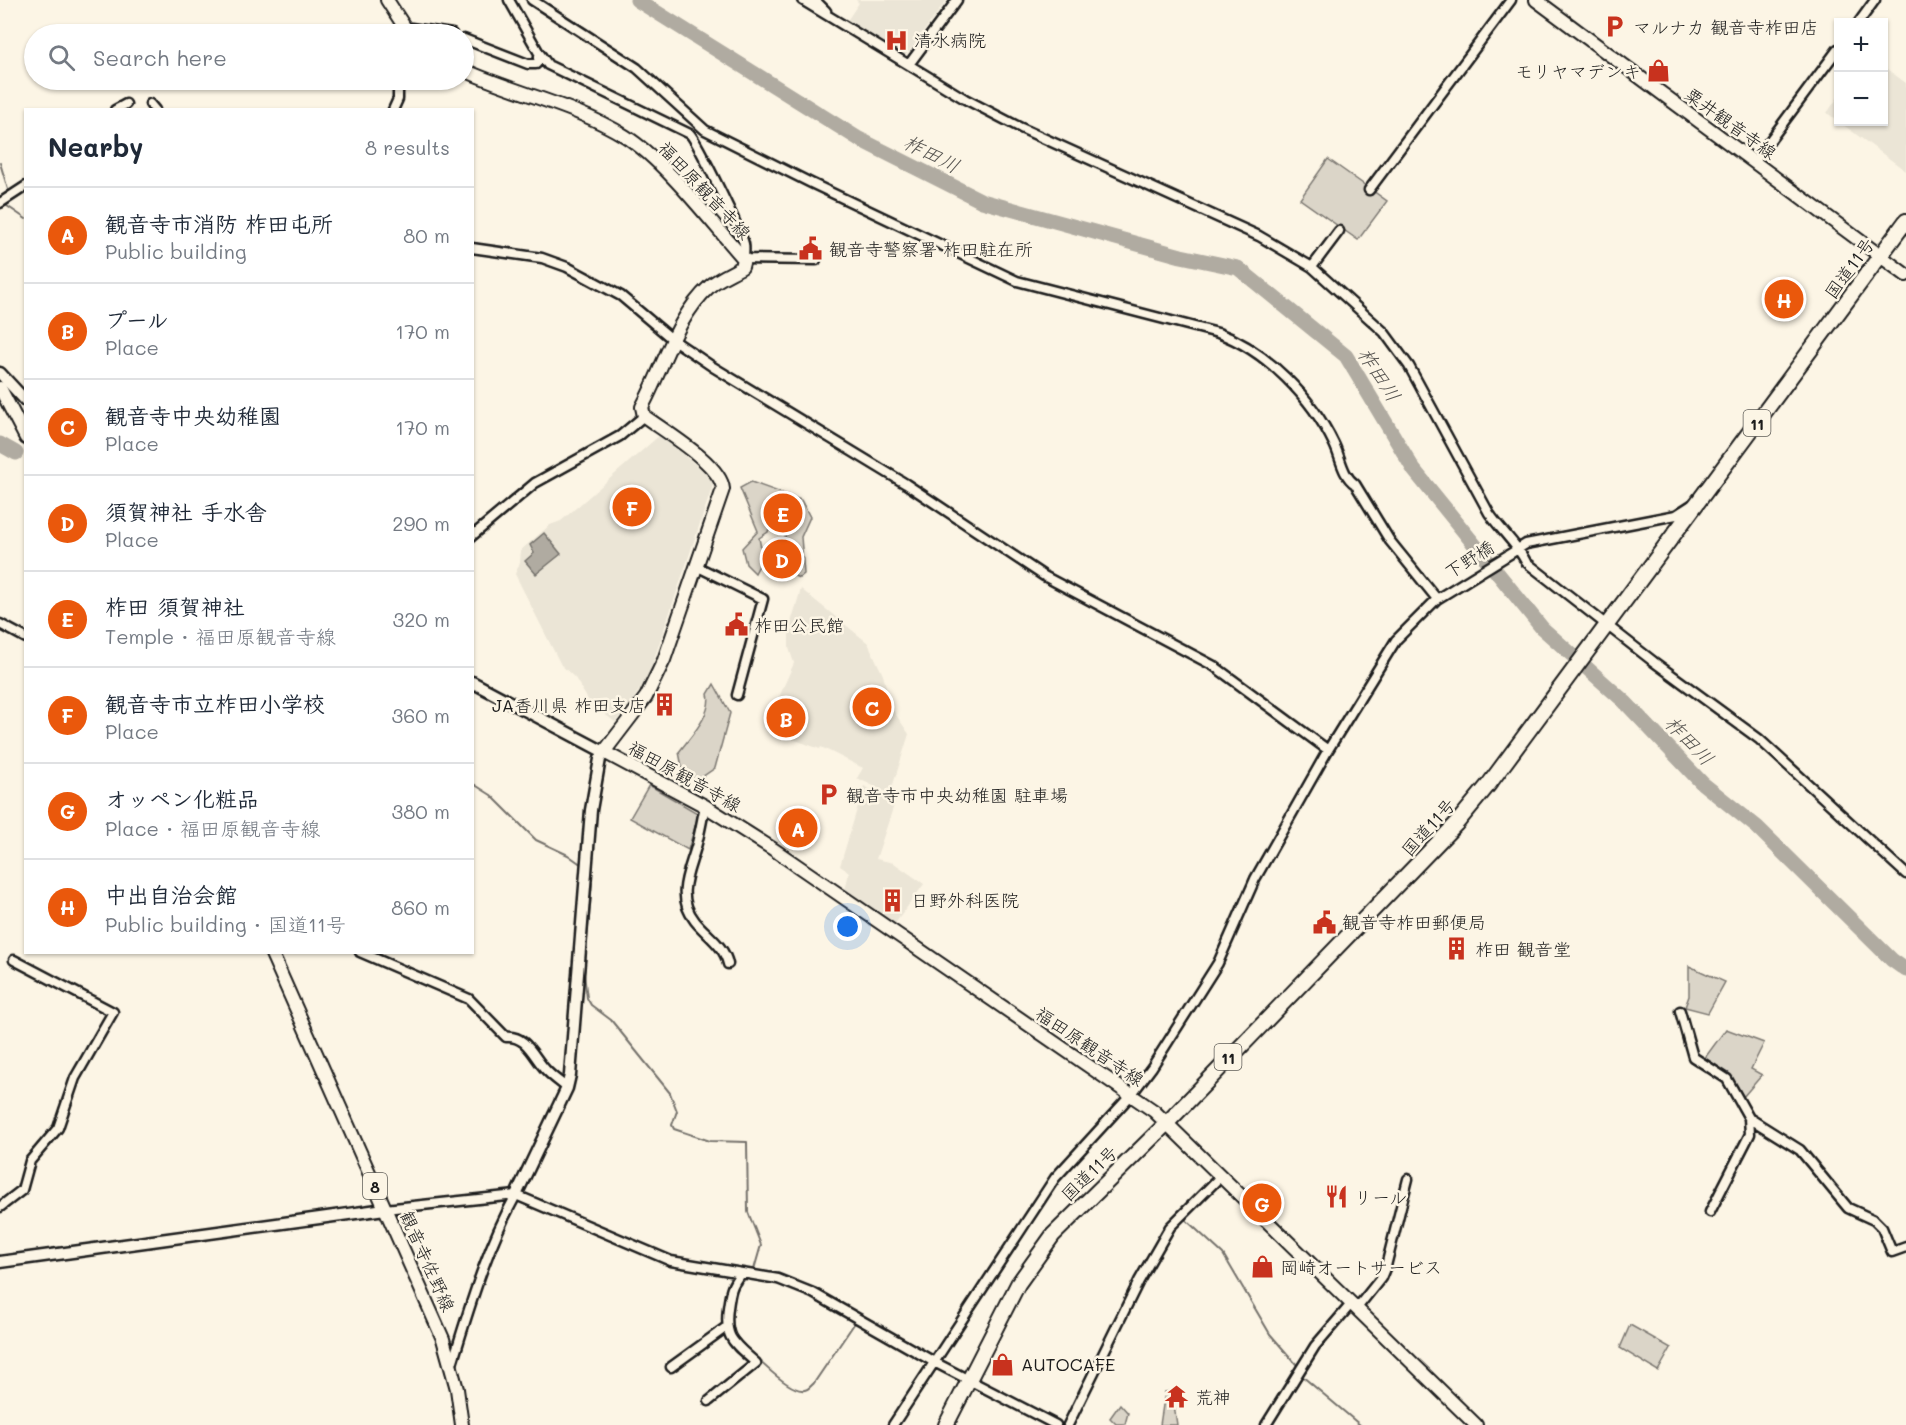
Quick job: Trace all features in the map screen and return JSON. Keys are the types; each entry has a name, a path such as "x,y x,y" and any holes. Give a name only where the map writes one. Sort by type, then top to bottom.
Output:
{"highway":[{"name":"国道11号","path":"946,1425 1018,1284 1053,1235 1167,1123 1456,824 1906,221"}],"main road":[{"path":"387,0 402,24"},
{"name":"粟井観音寺線","path":"1536,0 1906,274"},
{"name":"福田原観音寺線","path":"474,74 581,113 627,137 661,167 744,259 742,267 712,284 700,297 672,339 642,407 644,416 706,462 722,482 721,498 664,660 646,697 604,752 705,806 773,849 1131,1095 1167,1123 1476,1425"},
{"path":"0,388 24,434"},
{"name":"観音寺佐野線","path":"272,954 386,1209 452,1364 462,1425"}],"street":[{"path":"509,0 538,53 548,65 690,134 696,140 703,161 739,228 744,245 744,259 816,260"},
{"path":"532,0 637,68 705,130 811,183 1017,281 1233,338 1284,377 1309,405 1334,442 1347,478 1355,484 1390,541 1437,599"},
{"path":"802,0 910,63 965,99 1021,128 1259,236 1312,267 1384,332 1409,366 1489,513 1518,547 1526,562 1760,739 1906,874"},
{"path":"815,0 832,19"},
{"path":"910,63 957,0"},
{"path":"1369,190 1511,0"},
{"path":"1861,18 1875,0"},
{"path":"474,43 528,64 536,64 539,60 538,53"},
{"path":"1754,162 1834,56"},
{"path":"394,108 398,99 398,90"},
{"path":"119,108 126,104"},
{"path":"696,140 705,130"},
{"path":"0,203 24,187"},
{"path":"1312,267 1340,231"},
{"path":"474,248 542,258 567,267 621,296 672,339 784,411 906,484 1044,576 1214,666 1328,750"},
{"path":"0,373 24,399"},
{"path":"474,534 536,483 620,436 644,416"},
{"path":"1518,547 1676,514 1701,498"},
{"name":"下野橋","path":"894,1425 1055,1178 1131,1095 1152,1067 1218,963 1255,879 1328,750 1396,640 1437,599 1518,547"},
{"path":"696,566 763,599 737,695"},
{"path":"0,624 24,637"},
{"path":"452,1364 484,1261 567,1088 591,810 600,759 604,752 474,683"},
{"path":"705,806 693,856 687,868 684,885 687,908 726,955 728,964"},
{"path":"365,954 469,999 506,1037 514,1036 525,1042 545,1070 567,1088"},
{"path":"0,1207 22,1190 30,1161 58,1128 75,1078 113,1012 14,960"},
{"path":"1680,1011 1693,1057 1726,1079 1749,1118 1750,1134 1710,1212"},
{"path":"1749,1118 1800,1150 1848,1208 1874,1220 1882,1228 1892,1252 1906,1247"},
{"path":"1068,1425 1139,1281 1170,1227 1221,1176"},
{"path":"1266,1425 1315,1346 1382,1278 1408,1179"},
{"path":"0,1262 386,1209 516,1195 671,1261 778,1280 813,1293 969,1381 1056,1425"},
{"path":"709,1401 756,1363 736,1346 725,1328 730,1286 741,1274"},
{"path":"671,1367 725,1328"}],"shaded area":[{"name":"清水病院","path":"856,0 947,0 904,58 846,22 859,3"},
{"path":"1888,70 1906,83 1906,171 1844,126 1888,126"},
{"path":"1834,103 1834,118 1827,113"},
{"path":"1328,159 1387,201 1358,240 1300,199"},
{"path":"660,435 709,476 713,485 648,677 627,709 615,722 590,703 575,678 561,665 515,574 520,563 521,550 550,525 561,521"},
{"path":"751,482 801,500 810,517 801,537 804,574 799,578 784,571 785,537 789,521 781,504 775,510 768,532 759,538 763,558 755,573 746,564 742,548 758,531 740,488"},
{"path":"544,533 561,554 536,574 525,561 534,553 530,545"},
{"path":"801,589 868,643 883,675 892,709 909,734 890,794 857,778 863,768 821,747 820,749 765,729 794,663 789,648 789,629"},
{"path":"714,684 730,713 715,768 696,781 683,772 679,752 704,717 709,702 708,694"},
{"path":"649,785 699,814 688,850 630,818"},
{"path":"864,786 895,802 876,859 894,863 924,884 894,925 845,891 849,872 840,866"},
{"path":"1689,966 1725,982 1708,1013 1685,1007 1689,996"},
{"path":"1726,1029 1764,1043 1751,1069 1762,1075 1743,1097 1728,1074 1704,1059"},
{"path":"1630,1325 1671,1348 1658,1371 1620,1348"},
{"path":"1172,1391 1177,1425 1160,1425 1165,1392"},
{"path":"1120,1404 1128,1413 1125,1424 1116,1424 1110,1418"}],"waterway":[{"name":"柞田川","path":"637,0 859,139 982,201 1181,256 1238,268 1346,356 1414,470 1542,628 1625,702 1702,783 1757,827 1892,960 1906,970"},
{"path":"0,163 9,193"},
{"path":"7,206 24,218"},
{"path":"0,444 16,453"},
{"path":"474,784 491,795 536,840 568,855 582,865"},
{"path":"592,883 584,974 587,998 591,1005 611,1020 670,1093 677,1111 672,1125 674,1129 710,1141 747,1142 748,1212 761,1245 753,1273"},
{"path":"1185,1219 1223,1254 1270,1334 1296,1364"},
{"path":"731,1319 736,1289 748,1276"},
{"path":"733,1331 775,1375 785,1383 804,1390 814,1383 856,1321"},
{"path":"1302,1376 1360,1425"}],"place":[{"name":"マルナカ 観音寺柞田店","path":"1615,27"},
{"name":"清水病院","path":"896,40"},
{"name":"モリヤマデンキ","path":"1659,71"},
{"name":"観音寺警察署 柞田駐在所","path":"811,249"},
{"name":"中出自治会館","path":"1784,299"},
{"name":"観音寺市立柞田小学校","path":"632,507"},
{"name":"柞田 須賀神社","path":"783,513"},
{"name":"須賀神社 手水舎","path":"782,559"},
{"name":"柞田公民館","path":"736,625"},
{"name":"JA香川県 柞田支店","path":"664,705"},
{"name":"観音寺中央幼稚園","path":"872,707"},
{"name":"プール","path":"786,718"},
{"name":"観音寺市中央幼稚園 駐車場","path":"828,795"},
{"name":"観音寺市消防 柞田屯所","path":"798,828"},
{"name":"日野外科医院","path":"893,900"},
{"name":"観音寺柞田郵便局","path":"1324,922"},
{"name":"柞田 観音堂","path":"1457,949"},
{"name":"リール","path":"1336,1197"},
{"name":"オッペン化粧品","path":"1262,1203"},
{"name":"岡崎オートサービス","path":"1262,1267"},
{"name":"AUTOCAFE","path":"1003,1364"},
{"name":"荒神","path":"1177,1397"}]}
